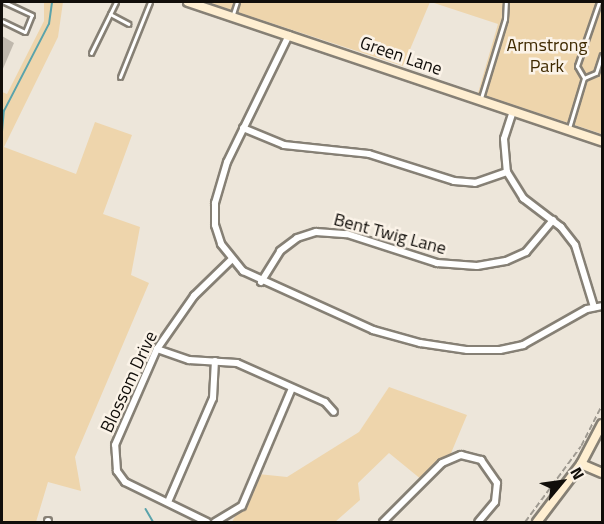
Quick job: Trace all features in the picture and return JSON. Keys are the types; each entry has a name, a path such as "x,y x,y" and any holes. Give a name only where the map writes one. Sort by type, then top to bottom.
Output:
{"street":[{"name":"Green Lane","path":"188,2 603,141"},
{"path":"289,35 227,162 215,203 218,235 231,260 261,282 373,330 420,343 467,350 500,350 523,345 594,307 603,306"},
{"path":"513,111 504,139 507,172 523,198 553,220 569,236 580,256 594,307"},
{"path":"243,128 284,145 369,154 454,181 475,183 507,172"},
{"name":"Bent Twig Lane","path":"261,282 280,251 297,238 316,232 337,232 437,263 477,266 506,261 526,252 553,220"},
{"name":"Blossom Drive","path":"207,522 125,482 115,458 115,445 157,349 194,296 231,260"},
{"path":"157,349 189,360 237,363 325,402 334,412"},
{"path":"168,502 213,398 215,361"},
{"path":"215,522 242,506 292,388"},
{"path":"537,522 581,464 603,424"},
{"path":"383,522 442,463 461,455 481,460 497,483 495,502 478,522"},
{"path":"581,464 603,473"}],"lane":[{"path":"2,21 25,32 32,15 4,2"},
{"path":"91,53 116,2"},
{"path":"120,77 150,2"},
{"path":"232,16 237,2"},
{"path":"480,100 505,20 506,2"},
{"path":"568,129 584,78 577,66 599,2"},
{"path":"110,14 129,24"},
{"path":"584,78 596,73 603,55"}],"path":[{"path":"525,522 581,446 603,405"}],"green space":[{"path":"44,2 63,2 58,37 4,147 76,174 95,122 132,135 103,214 140,227 131,275 149,283 75,457 81,491 48,482 36,522 2,522 2,92 7,94 44,21"},
{"path":"206,2 430,2 403,66"},
{"name":"Armstrong Park","path":"431,2 602,2 602,134 478,93 498,24"},
{"path":"389,387 467,415 449,458 422,480 389,453 358,483 360,500 335,522 232,522 258,474 287,477 359,432"}],"building":[{"path":"2,36 14,43 2,71"}],"waterway":[{"path":"2,132 4,111 49,24 52,2"},
{"path":"146,509 153,521"}]}
